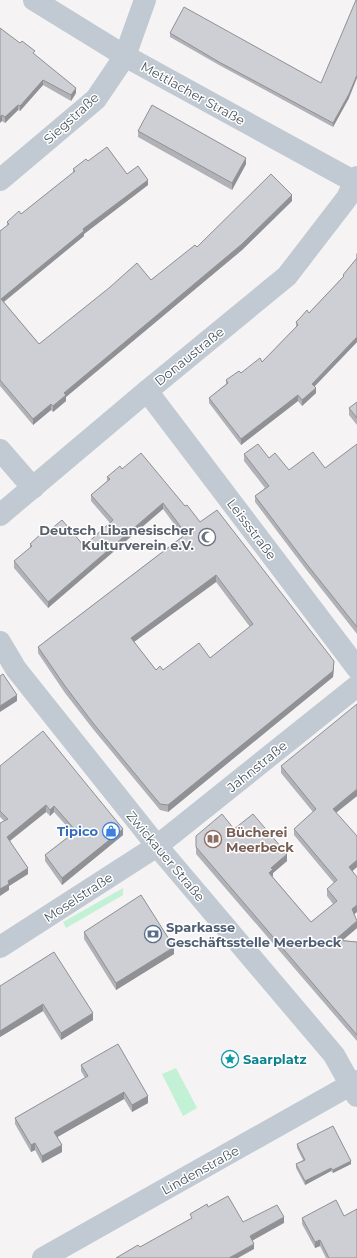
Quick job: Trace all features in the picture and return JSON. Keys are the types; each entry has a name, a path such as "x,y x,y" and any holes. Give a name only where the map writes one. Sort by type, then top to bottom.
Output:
{"street":[{"name":"Mettlacher Straße","path":"34,0 125,56 356,180"},
{"name":"Siegstraße","path":"0,180 96,99 125,56 145,0"},
{"name":"Donaustraße","path":"0,515 147,391 287,276 347,198 356,180"},
{"name":"Leissstraße","path":"147,391 357,668"},
{"path":"0,450 33,488"},
{"name":"Zwickauer Straße","path":"0,642 16,669 156,846 334,1055 355,1087"},
{"name":"Jahnstraße","path":"156,846 357,686"},
{"name":"Moselstraße","path":"0,947 156,846"},
{"name":"Lindenstraße","path":"43,1258 355,1087"}],"green space":[{"path":"123,888 123,895 66,928 63,922"},
{"path":"176,1068 197,1108 183,1116 162,1074"}],"building":[{"path":"356,0 357,75 349,94 333,123 219,62 170,33 184,7 321,83"},
{"path":"0,28 20,43 22,41 35,51 33,53 76,88 71,95 43,80 20,106 18,105 5,117 2,115 0,117"},
{"path":"152,105 246,158 232,183 138,131"},
{"path":"107,147 127,174 138,166 148,180 83,229 84,231 1,299 39,344 109,288 137,263 151,280 195,245 197,247 271,174 292,195 242,244 64,393 66,395 53,406 51,404 33,419 0,380 0,231 9,224 7,222 19,211 21,214 75,171 73,169 86,159 88,161"},
{"path":"357,258 357,337 312,384 316,388 302,400 298,395 241,439 209,398 228,383 226,380 239,371 241,373 260,358 262,362 298,325 296,322 307,310 309,313 344,276 343,275"},
{"path":"357,402 357,418 349,408"},
{"path":"258,444 269,458 275,453 289,470 313,452 325,468 357,444 357,627 255,496 269,486 244,454"},
{"path":"141,453 200,522 217,510 334,661 333,671 168,805 160,804 93,723 38,647 186,534 163,503 48,602 14,561 32,546 30,544 42,533 44,535 62,520 84,546 113,520 91,495 110,479 107,477 120,466 122,469","holes":["216,575 253,624 210,658 199,643 163,670 160,666 156,670 131,638"]},
{"path":"3,674 17,695 0,706 0,676"},
{"path":"357,704 357,789 333,809 357,836 357,860 349,867 357,877 357,905 352,909 357,921 335,940 357,942 357,1035 196,847 196,836 222,814 234,829 253,814 287,854 271,868 273,869 269,873 311,922 337,901 327,889 337,880 294,829 316,809 281,766"},
{"path":"43,731 123,829 62,878 45,855 76,831 54,806 50,810 46,805 7,837 28,868 8,881 9,884 0,889 0,823 8,819 0,811 0,766"},
{"path":"141,895 174,947 116,983 84,932"},
{"path":"54,952 93,1013 61,1033 43,1004 0,1031 0,986"},
{"path":"118,1044 148,1096 132,1105 124,1092 54,1132 62,1145 42,1156 35,1143 31,1145 15,1118 88,1076 81,1065"},
{"path":"333,1126 351,1161 333,1170 331,1168 305,1181 296,1164 305,1160 297,1144"},
{"path":"228,1196 243,1222 277,1205 284,1217 250,1236 254,1244 229,1258 116,1258 138,1245 140,1247 192,1218 190,1214 207,1204 208,1207"},
{"path":"336,1200 344,1216 357,1209 357,1258 329,1258 320,1240 315,1242 302,1218"}],"place":[{"name":"Deutsch Libanesischer Kulturverein e.V.","path":"207,537"},
{"name":"Tipico","path":"111,831"},
{"name":"Bücherei Meerbeck","path":"213,839"},
{"name":"Sparkasse Geschäftsstelle Meerbeck","path":"153,934"},
{"name":"Saarplatz","path":"230,1059"}]}
